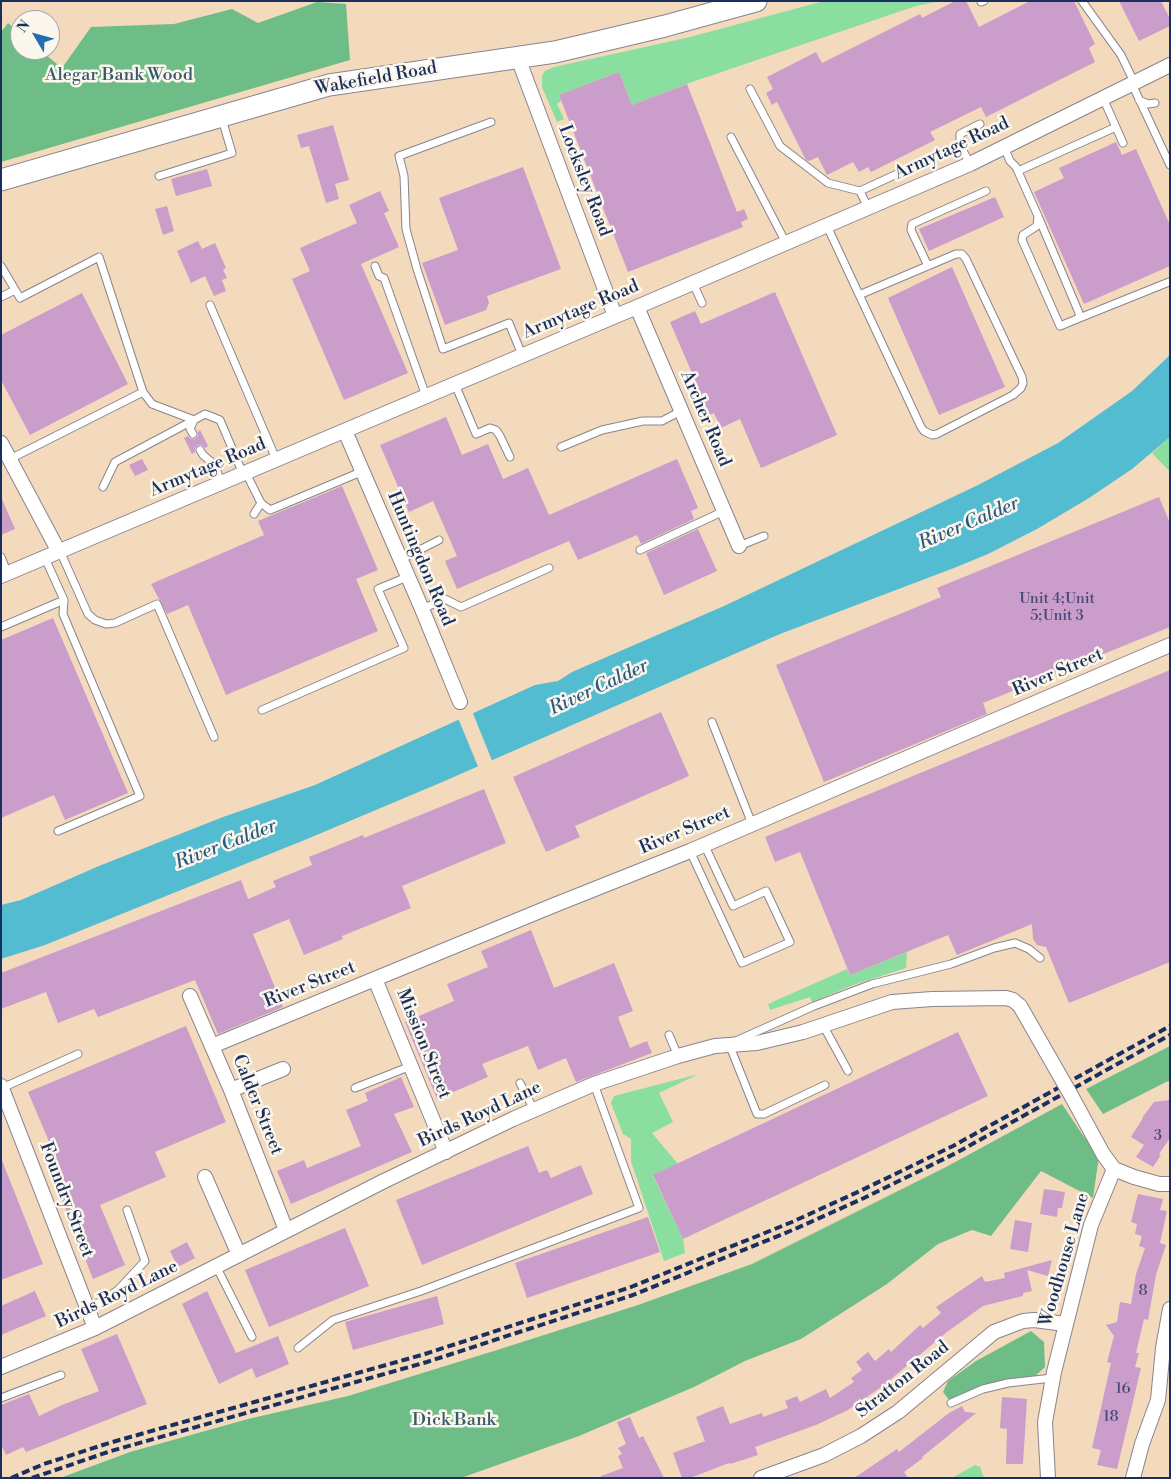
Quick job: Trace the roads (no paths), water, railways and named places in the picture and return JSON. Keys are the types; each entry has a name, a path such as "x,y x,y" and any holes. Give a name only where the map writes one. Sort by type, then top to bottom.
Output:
{"main road":[{"name":"Wakefield Road","path":"1,180 329,85 518,58 592,45 756,1"}],"street":[{"name":"Locksley Road","path":"518,58 615,316"},
{"name":"Armytage Road","path":"5,575 970,164 1170,65"},
{"name":"Archer Road","path":"637,307 739,546"},
{"name":"Huntingdon Road","path":"345,431 460,702"},
{"path":"1,442 60,551"},
{"name":"River Street","path":"212,1046 690,851 1170,645"},
{"name":"Mission Street","path":"375,979 446,1152"},
{"name":"Calder Street","path":"190,996 286,1230"},
{"name":"Birds Royd Lane","path":"1,1367 96,1328 384,1181 534,1110 594,1084 678,1056 729,1044 757,1043 803,1032 879,1005 904,1000 1006,998 1013,1000 1020,1006 1103,1154 1114,1168"},
{"path":"230,1090 283,1069"},
{"name":"Foundry Street","path":"2,1087 96,1328"},
{"path":"1114,1168 1134,1177 1158,1184 1170,1184"},
{"name":"Woodhouse Lane","path":"1048,1478 1045,1422 1052,1378 1091,1225 1114,1168"},
{"path":"205,1177 239,1255"},
{"path":"1133,1478 1137,1460 1158,1400 1163,1348 1170,1309"},
{"name":"Stratton Road","path":"762,1478 824,1456 861,1436 898,1412 994,1332 1023,1321 1034,1320 1065,1324"}],"lane":[{"path":"1082,1 1121,55 1139,100 1170,165"},
{"path":"750,89 780,146 828,183 860,191 960,145"},
{"path":"1103,98 1123,143"},
{"path":"1139,100 1148,104 1155,103"},
{"path":"159,176 232,154 221,116"},
{"path":"491,122 399,156 404,176 406,229 416,269 443,350 509,323 522,355"},
{"path":"970,164 960,145 960,134 980,124"},
{"path":"1018,171 1116,127"},
{"path":"731,137 786,243"},
{"path":"1004,147 1010,161 1018,171 1080,313 1077,319"},
{"path":"860,191 868,208"},
{"path":"928,266 911,230 912,224 986,191"},
{"path":"1038,216 1037,226 1023,235 1022,240 1060,326 1169,282"},
{"path":"827,226 859,295 921,427 928,434 937,434 1018,392 1023,382 962,254 956,254 859,295"},
{"path":"2,271 20,298 99,257 143,392 152,404 194,420"},
{"path":"375,266 379,276 384,278 426,396"},
{"path":"692,283 702,303"},
{"path":"1,297 15,290"},
{"path":"210,305 276,460"},
{"path":"455,384 476,434 490,428 496,430 510,457"},
{"path":"10,459 143,392"},
{"path":"561,447 602,430 643,421 662,421 682,411"},
{"path":"103,487 115,462 205,414 220,420 261,503 270,510 362,472"},
{"path":"193,434 190,429 194,420"},
{"path":"200,450 214,465 221,484"},
{"path":"254,514 261,503"},
{"path":"640,550 724,511"},
{"path":"739,546 764,536"},
{"path":"400,560 439,540"},
{"path":"60,551 88,614 95,620 106,624 115,624 157,604 214,737"},
{"path":"1,557 5,575"},
{"path":"45,558 64,600 63,614 140,796 58,831"},
{"path":"422,609 445,599 461,606 549,568"},
{"path":"262,710 404,648 378,590 407,577"},
{"path":"1,627 64,600"},
{"path":"712,722 752,824"},
{"path":"690,851 742,963 790,942 766,891 732,906 704,844"},
{"path":"825,1085 764,1114 757,1114 729,1044 814,1006 872,984 950,964 994,948 1016,942 1040,958"},
{"path":"823,1024 848,1071"},
{"path":"669,1035 678,1056"},
{"path":"2,1087 78,1054"},
{"path":"355,1088 412,1066"},
{"path":"520,1083 534,1110"},
{"path":"298,1348 333,1320 420,1291 639,1208 594,1084"},
{"path":"88,1308 102,1302 118,1290 145,1261 127,1210"},
{"path":"216,1266 252,1337"},
{"path":"1,1398 61,1375"},
{"path":"951,1403 984,1389 1008,1383 1052,1378"}],"water":[{"name":"River Calder","path":"1170,355 1170,437 1132,469 1089,498 1037,529 988,554 780,634 440,783 307,839 45,945 1,959 1,905 21,900 99,866 223,817 315,785 535,685 558,681 572,672 724,606 978,485 1058,443 1132,391"}],"railway":[{"path":"11,1478 44,1464 109,1443 425,1354 631,1287 792,1222 953,1146 1170,1026"},
{"path":"32,1478 111,1451 427,1362 633,1295 795,1229 864,1198 956,1153 1170,1035"}],"park label":[{"name":"Alegar Bank Wood","path":"119,76"},
{"name":"Dick Bank","path":"454,1421"}]}
